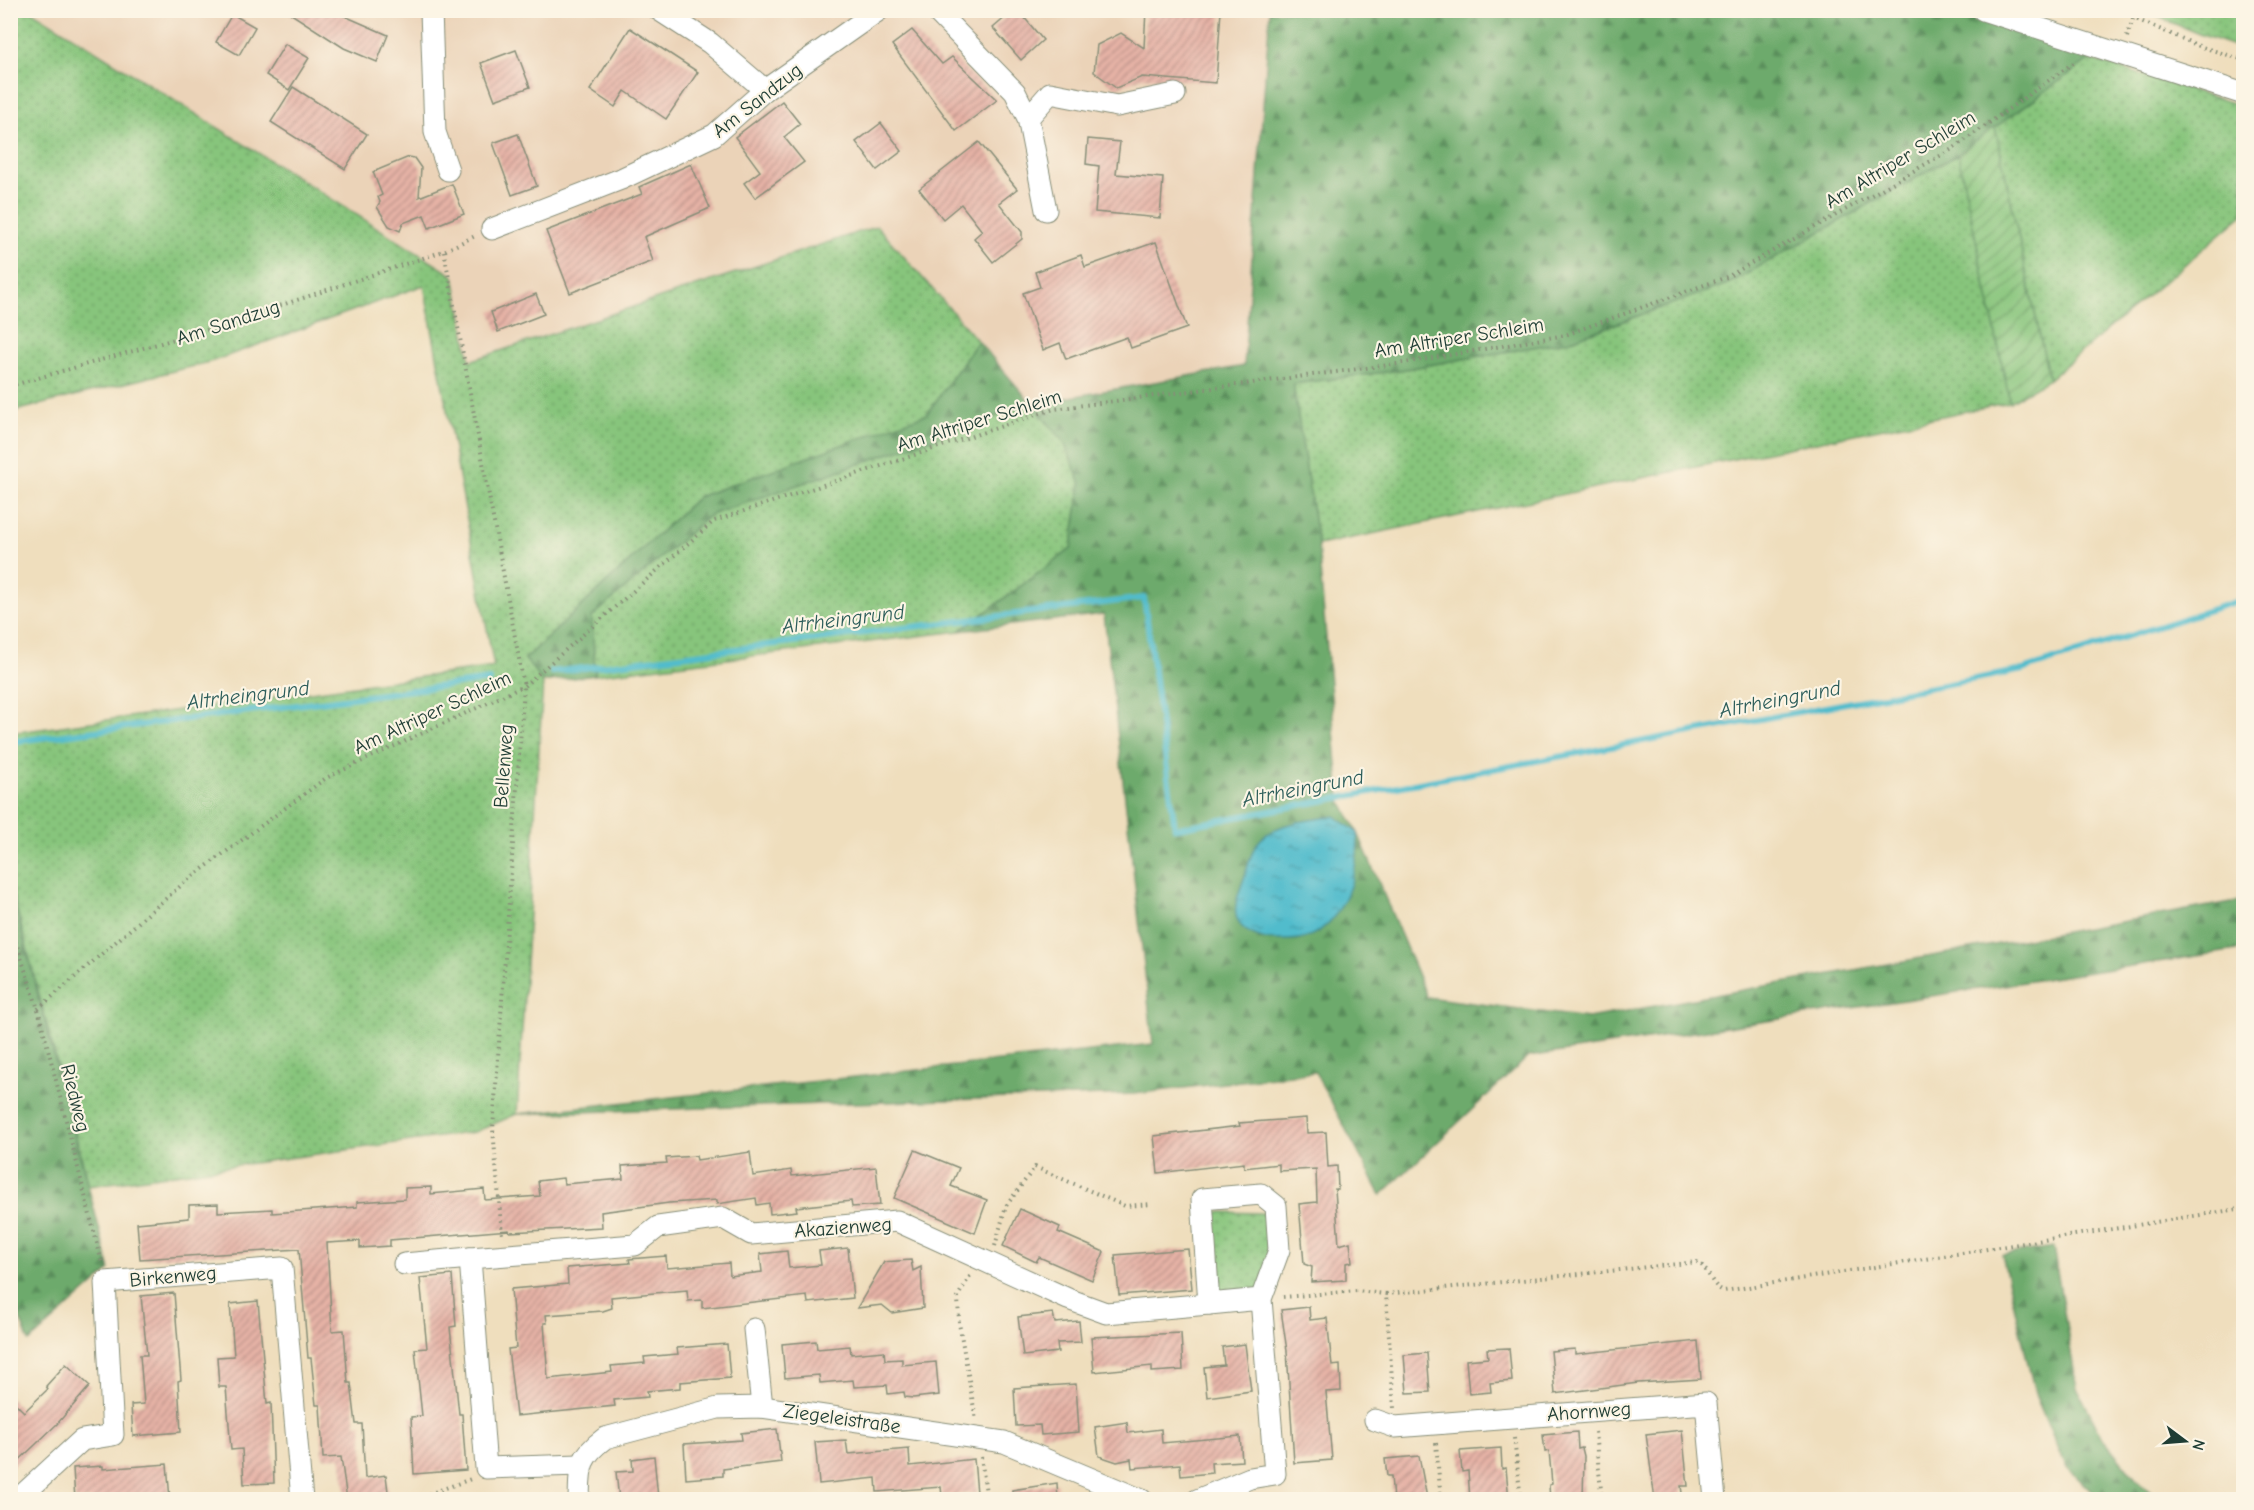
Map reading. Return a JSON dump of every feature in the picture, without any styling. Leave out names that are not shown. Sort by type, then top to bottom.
[{"type":"street","points":[[431,10],[435,132],[448,170]]},
{"type":"street","points":[[659,10],[710,43],[765,90]]},
{"type":"street","name":"Am Sandzug","points":[[492,229],[621,179],[714,135],[765,90],[879,10]]},
{"type":"street","points":[[935,10],[1016,92],[1028,118],[1046,210]]},
{"type":"street","points":[[1983,10],[2094,48],[2244,94]]},
{"type":"street","points":[[1028,118],[1050,93],[1117,106],[1175,94]]},
{"type":"street","points":[[1197,1500],[1250,1478],[1275,1474],[1261,1299],[1279,1250],[1276,1206],[1261,1194],[1202,1199],[1209,1304]]},
{"type":"street","name":"Akazienweg","points":[[404,1264],[503,1254],[635,1245],[658,1227],[723,1218],[751,1234],[897,1221],[1058,1295],[1106,1313],[1261,1299]]},
{"type":"street","points":[[470,1258],[486,1468],[580,1464],[579,1500]]},
{"type":"street","name":"Birkenweg","points":[[17,1500],[82,1440],[113,1435],[105,1282],[282,1268],[302,1500]]},
{"type":"street","points":[[754,1329],[762,1407]]},
{"type":"street","name":"Ahornweg","points":[[1385,1424],[1434,1423],[1706,1403],[1715,1500]]},
{"type":"street","name":"Ziegeleistraße","points":[[580,1464],[590,1449],[605,1438],[718,1408],[762,1407],[1004,1442],[1142,1500]]},
{"type":"path","points":[[2115,10],[2133,20],[2199,46],[2244,60]]},
{"type":"path","points":[[2133,20],[2147,10]]},
{"type":"path","name":"Am Altriper Schleim","points":[[38,1009],[185,882],[326,778],[524,686],[714,521],[1054,409],[1404,363],[1565,335],[1727,277],[1954,148],[2094,48]]},
{"type":"path","name":"Am Sandzug","points":[[10,386],[210,329],[444,251],[492,229]]},
{"type":"path","name":"Bellenweg","points":[[444,251],[524,686],[493,1129],[503,1254]]},
{"type":"path","name":"Riedweg","points":[[10,924],[38,1009],[102,1262],[105,1282]]},
{"type":"path","points":[[1261,1299],[1357,1291],[1386,1294],[1698,1262],[1717,1288],[1724,1291],[2244,1208]]},
{"type":"path","points":[[1385,1424],[1386,1294]]},
{"type":"path","points":[[1593,1410],[1602,1500]]},
{"type":"path","points":[[1512,1417],[1521,1500]]},
{"type":"path","points":[[1434,1423],[1441,1500]]},
{"type":"path","points":[[412,1500],[481,1476],[486,1468]]},
{"type":"shaded area","points":[[32,11],[1270,11],[1245,367],[1032,404],[877,226],[470,361],[454,275]]},
{"type":"green space","points":[[11,11],[32,11],[454,276],[470,361],[877,226],[978,341],[927,414],[698,497],[525,659],[543,682],[517,1114],[475,1132],[89,1186],[11,887],[11,733],[494,667],[424,285],[213,361],[11,412]]},
{"type":"green space","points":[[1270,11],[1959,11],[2090,59],[1958,154],[1730,283],[1568,341],[1400,370],[1293,384],[1318,545],[1340,799],[1358,833],[1427,997],[1588,1018],[2243,900],[2243,949],[1528,1057],[1381,1195],[1315,1072],[1134,1094],[517,1114],[1153,1044],[1104,614],[960,631],[1071,549],[1081,484],[1064,442],[1032,404],[1244,366]]},
{"type":"green space","points":[[2144,11],[2243,11],[2243,49],[2199,34]]},
{"type":"green space","points":[[2090,59],[2243,106],[2243,215],[2049,379],[1995,127]]},
{"type":"green space","points":[[1995,127],[2049,379],[2010,402],[1958,154]]},
{"type":"green space","points":[[1958,154],[2010,402],[1318,545],[1293,384],[1400,370],[1568,341],[1730,283]]},
{"type":"green space","points":[[978,341],[1032,404],[710,515],[592,617],[595,675],[543,682],[525,659],[698,497],[927,414]]},
{"type":"green space","points":[[1032,404],[1064,442],[1081,484],[1071,549],[960,631],[595,675],[592,617],[710,515]]},
{"type":"green space","points":[[10,887],[110,1270],[29,1342],[10,1293]]},
{"type":"green space","points":[[1213,1212],[1266,1213],[1270,1263],[1258,1298],[1214,1299]]},
{"type":"green space","points":[[2053,1247],[2077,1388],[2104,1440],[2136,1479],[2158,1499],[2099,1499],[2066,1466],[2036,1397],[2002,1255]]},
{"type":"water","points":[[1335,816],[1358,833],[1355,867],[1350,885],[1334,917],[1322,929],[1307,937],[1289,940],[1265,939],[1244,929],[1237,919],[1236,903],[1256,845],[1272,831],[1292,823]]},
{"type":"building","points":[[285,10],[331,10],[388,35],[377,62],[344,48]]},
{"type":"building","points":[[1014,10],[1018,10],[1043,40],[1021,60],[993,28]]},
{"type":"building","points":[[1146,10],[1221,10],[1216,83],[1142,77],[1116,88],[1094,72],[1097,45],[1121,33],[1144,48]]},
{"type":"building","points":[[232,14],[255,27],[239,55],[216,42]]},
{"type":"building","points":[[630,28],[698,72],[666,119],[625,91],[615,107],[590,90]]},
{"type":"building","points":[[912,30],[942,64],[952,57],[997,100],[956,131],[892,45]]},
{"type":"building","points":[[285,44],[309,58],[289,90],[266,75]]},
{"type":"building","points":[[516,50],[530,87],[495,100],[481,63]]},
{"type":"building","points":[[293,87],[367,134],[345,169],[271,122]]},
{"type":"building","points":[[782,101],[800,124],[784,137],[804,162],[755,198],[744,183],[760,171],[735,137]]},
{"type":"building","points":[[881,123],[902,151],[877,170],[856,142]]},
{"type":"building","points":[[518,134],[537,186],[512,195],[493,143]]},
{"type":"building","points":[[1088,139],[1120,142],[1116,174],[1163,178],[1160,218],[1095,212],[1099,166],[1086,164]]},
{"type":"building","points":[[979,142],[1017,189],[999,203],[1022,232],[1022,239],[993,262],[974,238],[982,231],[961,204],[943,219],[919,189]]},
{"type":"building","points":[[409,157],[414,158],[421,168],[419,197],[452,184],[464,214],[429,228],[424,215],[403,223],[400,231],[389,226],[377,207],[380,202],[378,197],[382,195],[373,172]]},
{"type":"building","points":[[691,164],[710,208],[644,237],[653,261],[570,293],[546,231],[642,194],[639,187]]},
{"type":"building","points":[[1156,242],[1187,328],[1131,348],[1127,337],[1066,359],[1060,343],[1043,350],[1023,293],[1040,287],[1035,272],[1081,255],[1085,267]]},
{"type":"building","points":[[536,294],[544,314],[498,332],[491,312]]},
{"type":"building","points":[[1306,1118],[1307,1133],[1326,1132],[1328,1167],[1337,1166],[1338,1189],[1335,1189],[1339,1245],[1350,1242],[1352,1262],[1346,1263],[1346,1280],[1311,1282],[1312,1267],[1304,1264],[1299,1204],[1317,1202],[1316,1169],[1279,1171],[1279,1164],[1244,1168],[1244,1163],[1158,1173],[1154,1136],[1240,1126],[1239,1123]]},
{"type":"building","points":[[915,1150],[959,1168],[951,1186],[987,1200],[975,1233],[894,1198]]},
{"type":"building","points":[[750,1152],[753,1176],[791,1170],[792,1176],[876,1167],[880,1205],[852,1207],[851,1201],[796,1207],[797,1211],[770,1214],[769,1203],[757,1205],[756,1198],[717,1204],[717,1200],[669,1203],[601,1212],[602,1227],[510,1232],[509,1230],[390,1240],[390,1246],[360,1248],[360,1241],[327,1243],[332,1331],[344,1330],[348,1383],[351,1383],[356,1424],[362,1424],[365,1478],[386,1475],[389,1500],[347,1500],[341,1457],[323,1458],[320,1405],[316,1405],[311,1358],[308,1358],[299,1249],[140,1259],[137,1223],[189,1218],[189,1205],[218,1204],[218,1212],[272,1209],[272,1213],[357,1207],[357,1202],[405,1199],[405,1188],[431,1187],[431,1194],[484,1189],[485,1200],[540,1196],[538,1181],[563,1178],[564,1184],[623,1179],[622,1166],[667,1163],[666,1158],[696,1156],[697,1160]]},
{"type":"building","points":[[1020,1209],[1060,1227],[1058,1232],[1104,1252],[1092,1280],[1039,1257],[1036,1262],[1003,1246]]},
{"type":"building","points":[[848,1248],[853,1298],[808,1303],[807,1296],[702,1308],[702,1300],[688,1301],[687,1290],[611,1297],[612,1308],[603,1311],[546,1315],[547,1323],[544,1323],[548,1379],[612,1372],[611,1366],[645,1363],[644,1357],[678,1354],[677,1348],[727,1344],[730,1378],[680,1382],[680,1388],[647,1391],[648,1397],[614,1400],[615,1406],[516,1416],[508,1349],[516,1348],[511,1289],[568,1284],[567,1268],[630,1263],[629,1259],[666,1256],[667,1268],[729,1263],[730,1276],[762,1272],[760,1254],[787,1251],[789,1268],[821,1265],[819,1251]]},
{"type":"building","points":[[1188,1249],[1192,1289],[1119,1295],[1115,1255]]},
{"type":"building","points":[[911,1260],[913,1271],[921,1267],[923,1308],[892,1313],[882,1305],[857,1308],[884,1262]]},
{"type":"building","points":[[452,1275],[456,1326],[450,1327],[459,1414],[462,1414],[466,1470],[414,1474],[411,1417],[422,1416],[415,1349],[427,1348],[420,1278]]},
{"type":"building","points":[[174,1293],[181,1380],[178,1381],[181,1432],[133,1436],[131,1405],[144,1404],[140,1355],[147,1355],[141,1296]]},
{"type":"building","points":[[258,1301],[267,1404],[271,1403],[274,1483],[244,1484],[242,1449],[231,1450],[226,1387],[219,1387],[217,1357],[234,1356],[230,1304]]},
{"type":"building","points":[[1309,1307],[1310,1320],[1327,1318],[1332,1366],[1340,1365],[1341,1391],[1326,1392],[1332,1460],[1294,1463],[1287,1351],[1281,1310]]},
{"type":"building","points":[[1053,1313],[1055,1323],[1079,1321],[1081,1342],[1057,1343],[1058,1352],[1023,1356],[1018,1317]]},
{"type":"building","points":[[1181,1333],[1183,1370],[1152,1372],[1152,1366],[1094,1372],[1091,1337]]},
{"type":"building","points":[[816,1341],[817,1349],[850,1346],[851,1354],[884,1351],[885,1360],[902,1359],[902,1365],[936,1362],[939,1395],[905,1397],[904,1392],[888,1394],[887,1385],[854,1387],[853,1380],[820,1383],[819,1375],[785,1378],[782,1344]]},
{"type":"building","points":[[1698,1341],[1701,1379],[1638,1383],[1555,1394],[1551,1351],[1575,1349],[1575,1354]]},
{"type":"building","points":[[1245,1344],[1251,1391],[1207,1397],[1204,1367],[1224,1365],[1222,1347]]},
{"type":"building","points":[[1509,1348],[1512,1381],[1490,1383],[1491,1392],[1469,1394],[1466,1360],[1488,1358],[1487,1349]]},
{"type":"building","points":[[1427,1353],[1430,1392],[1407,1393],[1404,1355]]},
{"type":"building","points":[[66,1364],[90,1386],[57,1424],[10,1469],[10,1398],[24,1412],[48,1389],[46,1386]]},
{"type":"building","points":[[1076,1384],[1079,1432],[1041,1435],[1040,1425],[1016,1426],[1014,1388]]},
{"type":"building","points":[[1127,1422],[1128,1433],[1161,1429],[1162,1443],[1240,1436],[1242,1461],[1211,1463],[1212,1473],[1181,1476],[1180,1464],[1132,1468],[1131,1459],[1117,1462],[1099,1456],[1095,1427]]},
{"type":"building","points":[[777,1429],[781,1462],[723,1469],[723,1476],[686,1479],[684,1444],[742,1440],[741,1433]]},
{"type":"building","points":[[1682,1430],[1688,1486],[1681,1486],[1683,1500],[1655,1500],[1646,1434]]},
{"type":"building","points":[[1577,1432],[1578,1449],[1582,1448],[1584,1456],[1583,1500],[1550,1500],[1549,1485],[1552,1484],[1549,1451],[1545,1452],[1543,1435]]},
{"type":"building","points":[[846,1440],[848,1454],[909,1449],[910,1466],[974,1459],[977,1493],[942,1496],[941,1487],[877,1492],[876,1478],[819,1484],[815,1442]]},
{"type":"building","points":[[1501,1448],[1502,1469],[1506,1468],[1509,1500],[1470,1500],[1468,1471],[1462,1472],[1460,1451]]},
{"type":"building","points":[[654,1456],[658,1498],[619,1500],[616,1472],[633,1471],[632,1459]]},
{"type":"building","points":[[1419,1456],[1427,1498],[1393,1500],[1391,1476],[1387,1476],[1385,1459]]},
{"type":"building","points":[[167,1464],[170,1499],[75,1500],[73,1468],[103,1466],[103,1469]]},
{"type":"building","points":[[1057,1483],[1058,1500],[1012,1500],[1012,1490]]},
{"type":"waterway","name":"Altrheingrund","points":[[552,672],[1144,598],[1175,828],[1178,828],[2023,670],[2244,599]]},
{"type":"waterway","name":"Altrheingrund","points":[[10,742],[490,680]]}]
